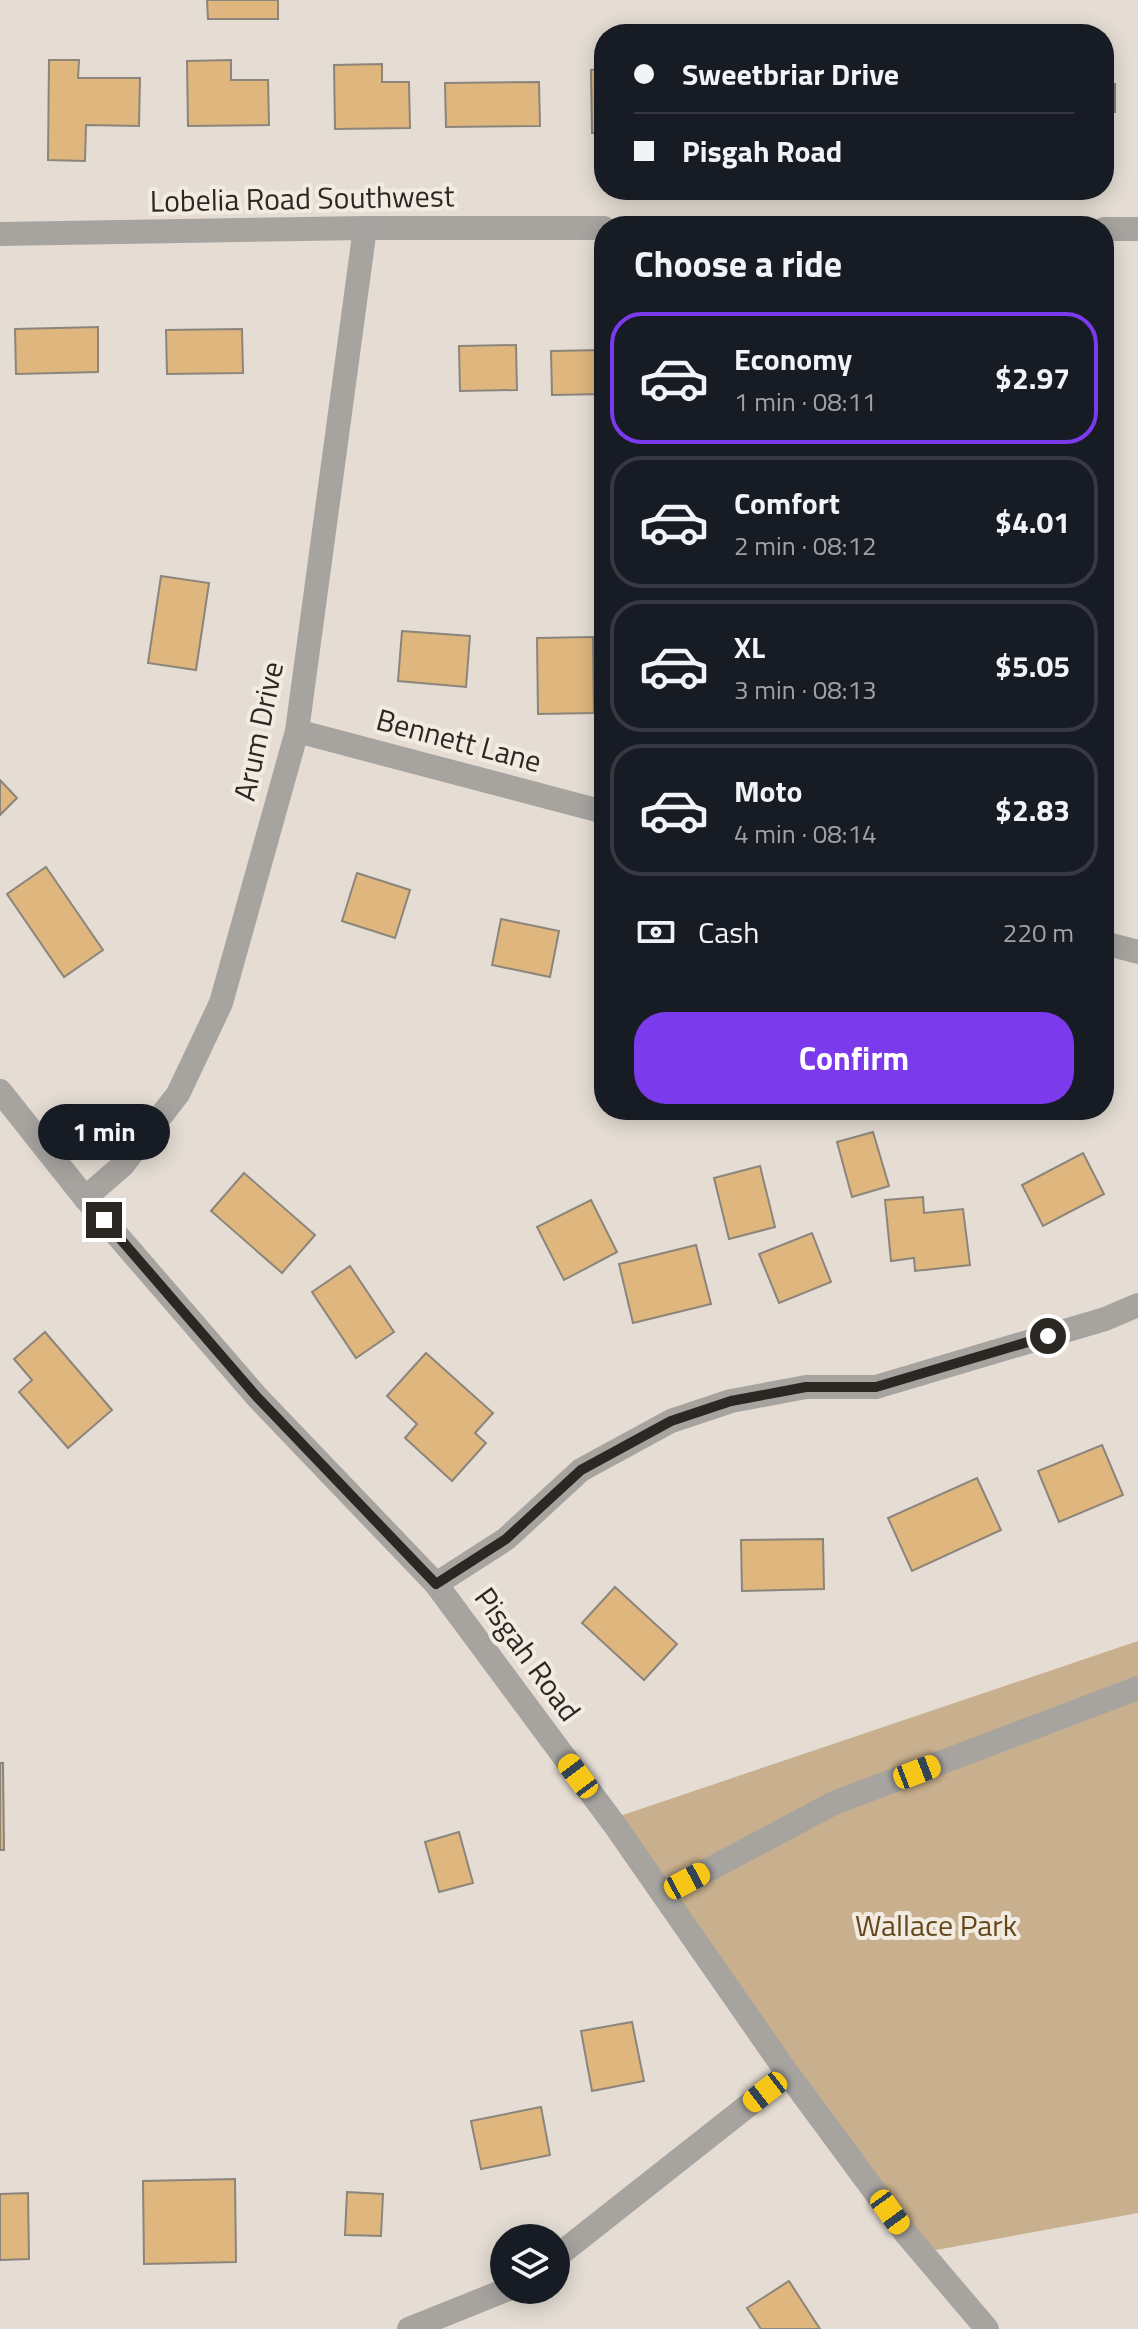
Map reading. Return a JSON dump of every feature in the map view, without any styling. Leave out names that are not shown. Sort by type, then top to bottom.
[{"type":"street","name":"Arum Drive","points":[[85,1198],[123,1165],[178,1094],[221,1003],[297,731],[365,228]]},
{"type":"street","name":"Lobelia Road Southwest","points":[[0,234],[594,228]]},
{"type":"street","points":[[1114,229],[1138,229]]},
{"type":"street","name":"Bennett Lane","points":[[297,731],[594,809]]},
{"type":"street","points":[[1114,946],[1138,952]]},
{"type":"street","name":"Pisgah Road","points":[[0,1091],[85,1198],[257,1397],[436,1584],[614,1824],[788,2074],[907,2235],[987,2329]]},
{"type":"street","points":[[436,1584],[506,1539],[581,1470],[671,1421],[731,1401],[806,1387],[876,1387],[1105,1319],[1138,1305]]},
{"type":"street","points":[[663,1894],[834,1803],[1138,1688]]},
{"type":"street","points":[[570,2246],[788,2074]]},
{"type":"street","points":[[409,2329],[490,2296]]},
{"type":"green space","name":"Wallace Park","points":[[1138,1641],[1138,2213],[925,2252],[614,1818]]},
{"type":"building","points":[[207,0],[278,0],[278,19],[208,19]]},
{"type":"building","points":[[49,60],[79,60],[78,78],[140,78],[139,126],[86,125],[85,161],[48,160]]},
{"type":"building","points":[[231,60],[231,80],[268,80],[269,125],[188,126],[187,61]]},
{"type":"building","points":[[382,64],[382,82],[409,82],[410,128],[335,129],[334,65]]},
{"type":"building","points":[[591,70],[594,70],[594,133],[592,133]]},
{"type":"building","points":[[539,82],[540,126],[446,127],[445,83]]},
{"type":"building","points":[[98,327],[98,372],[16,374],[15,329]]},
{"type":"building","points":[[242,329],[243,373],[167,374],[166,330]]},
{"type":"building","points":[[516,345],[517,390],[460,391],[459,346]]},
{"type":"building","points":[[594,350],[594,394],[552,395],[551,351]]},
{"type":"building","points":[[161,576],[209,583],[196,670],[148,663]]},
{"type":"building","points":[[402,631],[470,636],[466,687],[398,681]]},
{"type":"building","points":[[593,637],[594,713],[538,714],[537,638]]},
{"type":"building","points":[[0,780],[17,798],[0,815]]},
{"type":"building","points":[[46,867],[103,950],[64,977],[7,894]]},
{"type":"building","points":[[357,873],[410,890],[395,938],[342,921]]},
{"type":"building","points":[[501,919],[559,931],[550,977],[492,965]]},
{"type":"building","points":[[873,1132],[889,1186],[852,1197],[837,1142]]},
{"type":"building","points":[[1083,1153],[1104,1194],[1043,1226],[1022,1185]]},
{"type":"building","points":[[760,1166],[775,1227],[729,1239],[714,1178]]},
{"type":"building","points":[[244,1173],[315,1235],[282,1273],[211,1211]]},
{"type":"building","points":[[923,1197],[924,1213],[963,1209],[970,1265],[915,1271],[914,1258],[891,1261],[885,1200]]},
{"type":"building","points":[[591,1200],[617,1252],[564,1280],[537,1227]]},
{"type":"building","points":[[812,1233],[831,1282],[779,1303],[759,1254]]},
{"type":"building","points":[[696,1245],[711,1304],[633,1323],[619,1264]]},
{"type":"building","points":[[350,1266],[394,1332],[356,1358],[312,1292]]},
{"type":"building","points":[[45,1332],[112,1410],[68,1448],[19,1392],[32,1380],[14,1359]]},
{"type":"building","points":[[426,1353],[493,1413],[475,1433],[486,1443],[452,1481],[405,1438],[417,1424],[387,1396]]},
{"type":"building","points":[[1102,1445],[1123,1495],[1059,1522],[1038,1471]]},
{"type":"building","points":[[977,1478],[1001,1530],[912,1571],[888,1518]]},
{"type":"building","points":[[823,1539],[824,1589],[742,1591],[741,1540]]},
{"type":"building","points":[[615,1587],[677,1644],[644,1680],[582,1623]]},
{"type":"building","points":[[0,1763],[3,1763],[4,1850],[0,1850]]},
{"type":"building","points":[[459,1832],[473,1883],[439,1892],[425,1842]]},
{"type":"building","points":[[632,2022],[644,2081],[592,2091],[581,2031]]},
{"type":"building","points":[[541,2107],[550,2155],[481,2169],[471,2121]]},
{"type":"building","points":[[235,2179],[236,2262],[144,2264],[143,2181]]},
{"type":"building","points":[[347,2192],[383,2194],[381,2236],[345,2235]]},
{"type":"building","points":[[28,2193],[29,2259],[0,2260],[0,2194]]},
{"type":"building","points":[[789,2281],[820,2329],[761,2329],[747,2308]]},
{"type":"route","points":[[104,1220],[257,1397],[436,1584],[506,1539],[581,1470],[671,1421],[731,1401],[806,1387],[876,1387],[1048,1336]]}]
